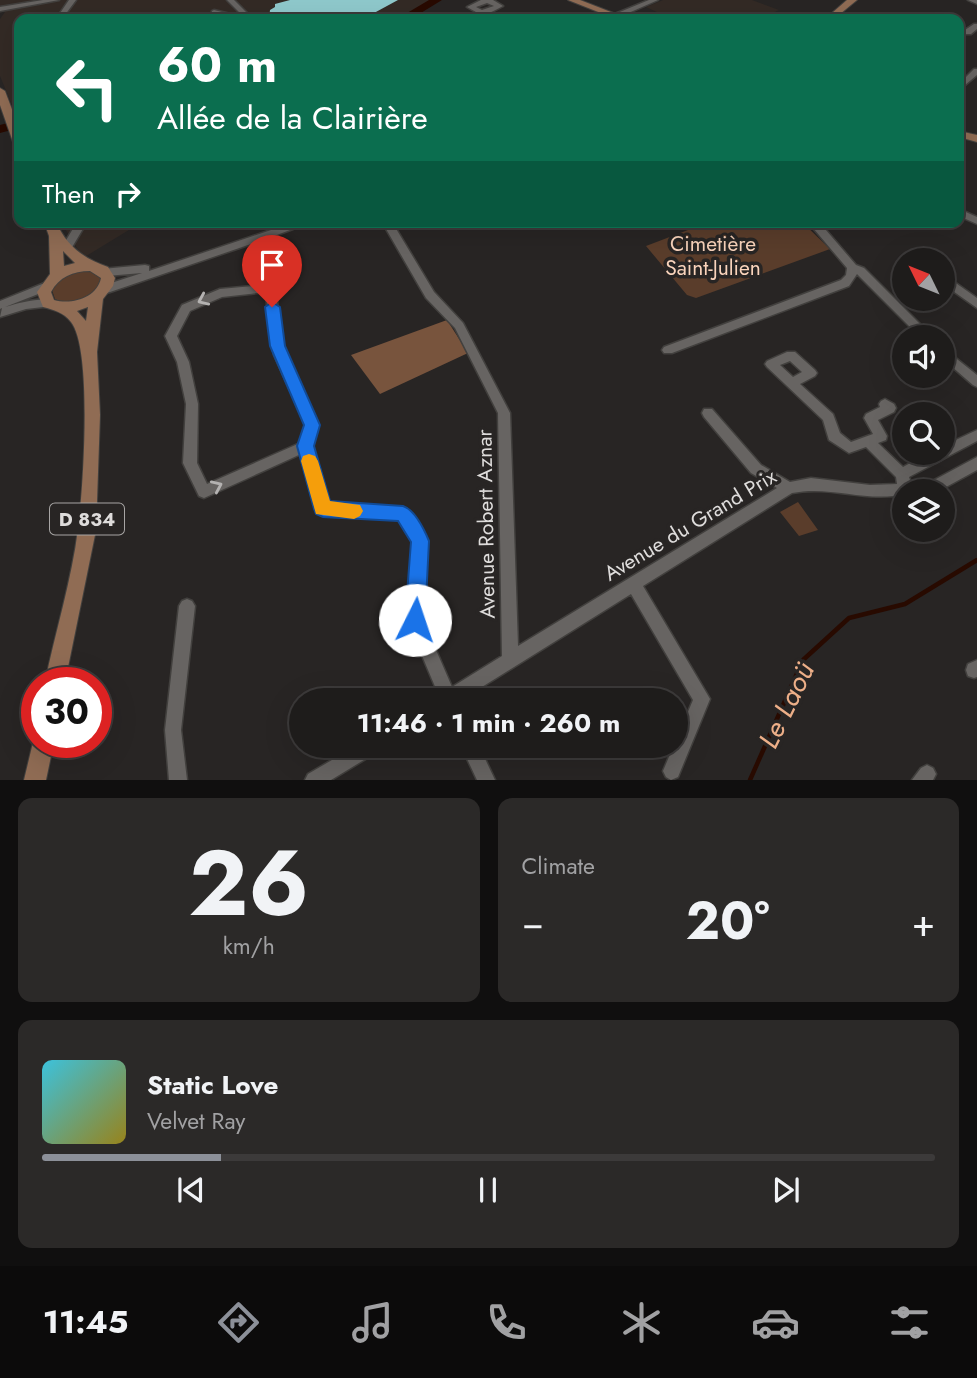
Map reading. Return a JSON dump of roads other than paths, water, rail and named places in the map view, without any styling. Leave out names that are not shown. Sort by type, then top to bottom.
[{"type":"main road","points":[[572,0],[609,14]]},
{"type":"main road","points":[[835,14],[852,0]]},
{"type":"main road","points":[[0,91],[14,129]]},
{"type":"main road","points":[[53,229],[85,266]]},
{"type":"main road","points":[[52,281],[85,266],[97,267],[106,272],[109,283],[101,294],[64,308],[48,303],[45,298],[52,281],[53,229]]},
{"type":"main road","name":"D 834","points":[[58,667],[87,530],[92,415],[89,352],[101,294]]},
{"type":"main road","name":"D 834","points":[[64,308],[78,320],[89,352]]},
{"type":"main road","points":[[35,779],[40,758]]},
{"type":"street","points":[[0,17],[57,0],[71,3]]},
{"type":"street","points":[[230,0],[245,14]]},
{"type":"street","points":[[480,14],[483,13],[500,6],[487,0],[470,7],[483,13]]},
{"type":"street","points":[[619,14],[655,0]]},
{"type":"street","points":[[971,0],[977,2]]},
{"type":"street","points":[[0,9],[31,6]]},
{"type":"street","points":[[968,32],[977,26]]},
{"type":"street","points":[[964,83],[977,71]]},
{"type":"street","points":[[67,247],[78,228]]},
{"type":"street","points":[[101,294],[194,259],[289,228]]},
{"type":"street","name":"Avenue Robert Aznar","points":[[391,228],[430,295],[460,326],[505,413],[510,660]]},
{"type":"street","points":[[818,228],[852,267],[860,271],[915,325]]},
{"type":"street","points":[[264,237],[271,260],[270,288],[278,346],[312,425],[305,446],[323,509],[403,514],[420,541],[415,620],[443,688]]},
{"type":"street","points":[[106,272],[127,272],[194,259]]},
{"type":"street","points":[[668,350],[845,283],[851,275],[852,267]]},
{"type":"street","points":[[0,304],[52,281]]},
{"type":"street","points":[[270,288],[220,293],[186,308],[172,336],[183,362],[192,404],[190,463],[204,492],[305,446]]},
{"type":"street","points":[[956,288],[977,304]]},
{"type":"street","points":[[0,313],[25,305],[48,303]]},
{"type":"street","points":[[955,363],[977,382]]},
{"type":"street","points":[[791,383],[829,418],[834,436],[849,448],[870,443],[881,436],[870,418],[890,408],[886,404]]},
{"type":"street","points":[[708,412],[755,468],[789,488]]},
{"type":"street","points":[[955,447],[977,435]]},
{"type":"street","points":[[870,443],[902,479]]},
{"type":"street","points":[[948,479],[977,463]]},
{"type":"street","points":[[907,479],[926,465]]},
{"type":"street","name":"Avenue du Grand Prix","points":[[510,660],[789,488],[810,484],[869,493],[892,492]]},
{"type":"street","points":[[634,583],[702,699],[672,771]]},
{"type":"street","points":[[178,779],[173,730],[187,606]]},
{"type":"street","points":[[465,688],[510,660]]},
{"type":"street","points":[[314,779],[350,758]]},
{"type":"street","points":[[476,758],[486,779]]},
{"type":"waterway","points":[[412,14],[437,0]]},
{"type":"waterway","points":[[0,129],[14,125]]},
{"type":"waterway","name":"Le Laoü","points":[[750,780],[803,660],[849,618],[905,604],[977,560]]},
{"type":"park label","name":"Cimetière Saint-Julien","points":[[713,256]]}]
